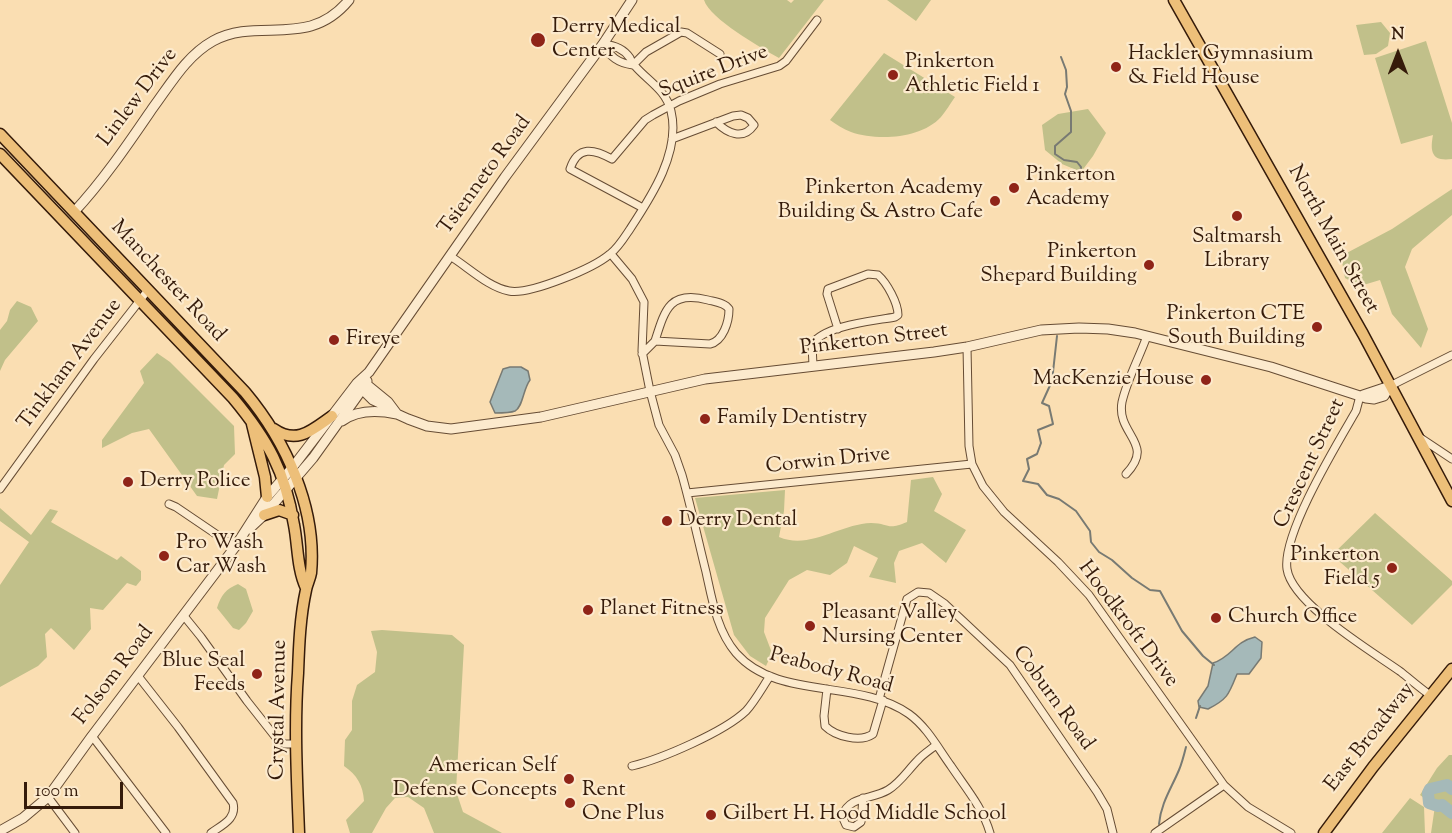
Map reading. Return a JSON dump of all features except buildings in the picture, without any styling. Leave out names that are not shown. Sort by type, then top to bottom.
[{"type":"main road","name":"North Main Street","points":[[1174,0],[1306,233],[1452,501]]},
{"type":"main road","name":"Manchester Road","points":[[0,134],[245,392],[273,429],[294,473]]},
{"type":"main road","name":"Manchester Road","points":[[0,154],[252,420],[273,454],[284,483]]},
{"type":"main road","points":[[252,420],[266,477],[267,497]]},
{"type":"main road","points":[[273,429],[286,436],[300,435],[335,420]]},
{"type":"main road","name":"Crystal Avenue","points":[[294,473],[306,511],[311,573],[306,588],[298,670],[296,744],[299,833]]},
{"type":"main road","name":"Crystal Avenue","points":[[284,483],[292,515],[301,574],[306,588]]},
{"type":"main road","points":[[264,515],[279,510],[292,515]]},
{"type":"main road","name":"East Broadway","points":[[1324,833],[1352,794],[1452,669]]},
{"type":"street","name":"Linlew Drive","points":[[74,212],[183,67],[200,49],[232,33],[293,30],[313,26],[333,15],[349,0]]},
{"type":"street","name":"Tsienneto Road","points":[[294,473],[362,386],[369,372],[505,177],[603,44],[632,0]]},
{"type":"street","name":"Squire Drive","points":[[643,208],[570,169],[575,158],[586,152],[596,151],[612,159],[645,120],[670,106],[720,84],[779,66],[786,61],[817,20]]},
{"type":"street","points":[[633,65],[645,52],[681,32],[687,33],[720,54]]},
{"type":"street","points":[[450,256],[498,287],[512,291],[567,277],[611,254],[643,208],[659,177],[672,139],[672,118],[670,106],[656,85],[633,65],[609,56],[603,44]]},
{"type":"street","points":[[672,139],[716,123],[741,115],[750,119],[754,125],[752,129],[735,135],[728,133],[716,123]]},
{"type":"street","name":"Peabody Road","points":[[611,254],[632,279],[644,302],[642,354],[650,392],[659,425],[675,455],[687,493],[715,609],[723,631],[739,656],[770,676],[881,700],[903,710],[917,721],[936,745],[975,802],[990,833]]},
{"type":"street","points":[[813,366],[814,341],[838,329],[898,315],[898,308],[883,279],[878,275],[868,274],[828,289],[827,294],[838,329]]},
{"type":"street","name":"Tinkham Avenue","points":[[0,489],[94,359],[148,290]]},
{"type":"street","points":[[642,354],[655,341],[665,316],[680,298],[696,297],[725,305],[729,309],[729,317],[716,342],[710,344],[655,341]]},
{"type":"street","name":"Pinkerton Street","points":[[362,386],[373,400],[427,426],[442,429],[461,428],[527,420],[705,379],[967,347],[1014,334],[1052,329],[1108,329],[1147,336],[1271,367],[1360,396],[1378,398],[1387,393],[1390,386]]},
{"type":"street","points":[[1126,474],[1138,458],[1137,447],[1122,417],[1122,402],[1147,336]]},
{"type":"street","name":"Hoodkroft Drive","points":[[967,347],[969,446],[972,464],[983,486],[995,503],[1058,562],[1089,596],[1224,785],[1248,807],[1291,833]]},
{"type":"street","points":[[1390,386],[1452,355]]},
{"type":"street","name":"Crescent Street","points":[[1360,396],[1356,411],[1303,509],[1287,568],[1296,588],[1319,614],[1430,695]]},
{"type":"street","points":[[335,420],[360,412],[395,411]]},
{"type":"street","points":[[1416,435],[1452,459]]},
{"type":"street","name":"Corwin Drive","points":[[687,493],[972,464]]},
{"type":"street","name":"Folsom Road","points":[[0,831],[23,818],[48,797],[235,547],[267,497],[294,473]]},
{"type":"street","name":"Folsom Road","points":[[248,529],[264,515],[284,483]]},
{"type":"street","points":[[169,504],[235,547]]},
{"type":"street","name":"Coburn Road","points":[[827,688],[824,716],[825,724],[831,732],[864,738],[873,734],[907,599],[918,592],[933,595],[1015,670],[1103,801],[1113,833]]},
{"type":"street","points":[[184,616],[277,739],[285,744],[296,744]]},
{"type":"street","points":[[138,676],[233,803],[234,811],[231,818],[211,833]]},
{"type":"street","points":[[632,766],[673,752],[735,719],[752,704],[770,676]]},
{"type":"street","points":[[92,736],[166,833]]},
{"type":"street","points":[[863,798],[889,790],[919,758],[936,745]]},
{"type":"street","points":[[1155,833],[1224,785]]},
{"type":"street","points":[[48,797],[75,833]]},
{"type":"shaded area","points":[[704,0],[787,0],[791,3],[794,0],[824,0],[779,58],[725,24]]},
{"type":"shaded area","points":[[887,0],[931,0],[916,21]]},
{"type":"shaded area","points":[[1381,22],[1390,33],[1388,46],[1376,54],[1364,55],[1356,25]]},
{"type":"shaded area","points":[[1426,41],[1452,123],[1452,159],[1436,157],[1432,150],[1433,135],[1401,144],[1375,58]]},
{"type":"shaded area","name":"Pinkerton Athletic Field 1","points":[[884,53],[955,97],[941,117],[922,130],[911,134],[886,137],[873,137],[851,132],[830,120]]},
{"type":"shaded area","points":[[1088,109],[1106,133],[1081,172],[1062,164],[1045,150],[1042,125],[1058,114]]},
{"type":"shaded area","points":[[1452,189],[1452,215],[1412,249],[1405,267],[1428,329],[1421,348],[1392,314],[1380,280],[1360,286],[1345,278],[1341,256],[1392,229]]},
{"type":"shaded area","points":[[17,301],[31,307],[38,321],[5,360],[0,371],[0,330]]},
{"type":"shaded area","points":[[157,353],[170,362],[234,426],[235,454],[224,465],[217,499],[197,496],[149,429],[132,433],[102,448],[102,440],[144,383],[140,371]]},
{"type":"shaded area","points":[[521,367],[528,371],[530,380],[518,409],[495,413],[490,402],[503,369]]},
{"type":"shaded area","points":[[933,477],[942,494],[934,511],[966,530],[946,563],[922,543],[899,551],[894,563],[896,583],[869,577],[878,558],[854,546],[847,563],[830,575],[807,570],[789,580],[765,618],[764,632],[772,653],[766,666],[750,656],[734,635],[695,498],[785,490],[779,537],[791,540],[814,539],[859,524],[877,523],[892,526],[907,522],[911,480]]},
{"type":"shaded area","points":[[0,508],[31,535],[50,509],[58,511],[51,522],[117,560],[121,556],[141,571],[141,580],[136,586],[127,583],[103,610],[90,608],[91,629],[74,650],[51,628],[45,634],[47,657],[38,666],[0,687],[0,585],[29,542],[0,521]]},
{"type":"shaded area","name":"Pinkerton Field 5","points":[[1375,513],[1452,581],[1452,585],[1412,625],[1332,555]]},
{"type":"shaded area","points":[[238,584],[246,589],[253,611],[239,630],[233,628],[217,608],[224,593]]},
{"type":"shaded area","points":[[371,631],[452,635],[464,645],[456,791],[463,812],[502,833],[434,833],[424,808],[408,797],[395,798],[386,808],[372,833],[350,833],[346,820],[364,801],[358,781],[344,766],[345,740],[352,730],[352,701],[357,685],[375,672],[377,652]]},
{"type":"shaded area","points":[[1255,637],[1262,642],[1261,658],[1249,674],[1237,674],[1230,691],[1220,702],[1208,709],[1199,707],[1198,701],[1208,686],[1213,663],[1225,657],[1242,642]]},
{"type":"shaded area","points":[[1449,755],[1452,755],[1452,833],[1431,833],[1435,806],[1420,795],[1437,768]]},
{"type":"shaded area","points":[[1410,798],[1424,807],[1425,833],[1382,833]]},
{"type":"waterway","points":[[1061,57],[1066,70],[1065,94],[1071,111],[1071,132],[1055,146],[1055,154],[1064,160],[1077,162],[1081,167],[1080,173]]},
{"type":"waterway","points":[[1057,336],[1052,381],[1042,403],[1049,406],[1053,424],[1038,430],[1041,443],[1037,454],[1027,459],[1029,469],[1023,481],[1038,484],[1047,495],[1059,499],[1076,511],[1090,531],[1091,542],[1099,552],[1150,590],[1160,591],[1182,631],[1203,656],[1214,665]]},
{"type":"waterway","points":[[1196,718],[1200,706]]},
{"type":"waterway","points":[[1159,824],[1164,803],[1186,747]]},
{"type":"waterway","points":[[1452,789],[1447,785],[1430,789],[1428,793],[1429,803],[1442,805],[1452,813]]},
{"type":"place","name":"Derry Medical Center","points":[[538,40]]},
{"type":"place","name":"Hackler Gymnasium & Field House","points":[[1116,67]]},
{"type":"place","name":"Pinkerton Athletic Field 1","points":[[893,75]]},
{"type":"place","name":"Pinkerton Academy","points":[[1014,188]]},
{"type":"place","name":"Pinkerton Academy Building & Astro Cafe","points":[[995,201]]},
{"type":"place","name":"Saltmarsh Library","points":[[1237,216]]},
{"type":"place","name":"Pinkerton Shepard Building","points":[[1149,265]]},
{"type":"place","name":"Pinkerton CTE South Building","points":[[1317,327]]},
{"type":"place","name":"Fireye","points":[[334,340]]},
{"type":"place","name":"MacKenzie House","points":[[1206,380]]},
{"type":"place","name":"Family Dentistry","points":[[705,419]]},
{"type":"place","name":"Derry Police","points":[[128,482]]},
{"type":"place","name":"Derry Dental","points":[[667,521]]},
{"type":"place","name":"Pro Wash Car Wash","points":[[164,556]]},
{"type":"place","name":"Pinkerton Field 5","points":[[1392,568]]},
{"type":"place","name":"Planet Fitness","points":[[588,610]]},
{"type":"place","name":"Church Office","points":[[1216,618]]},
{"type":"place","name":"Pleasant Valley Nursing Center","points":[[810,626]]},
{"type":"place","name":"Blue Seal Feeds","points":[[257,674]]},
{"type":"place","name":"American Self Defense Concepts","points":[[569,779]]},
{"type":"place","name":"Rent One Plus","points":[[570,803]]},
{"type":"place","name":"Gilbert H. Hood Middle School","points":[[711,815]]}]
